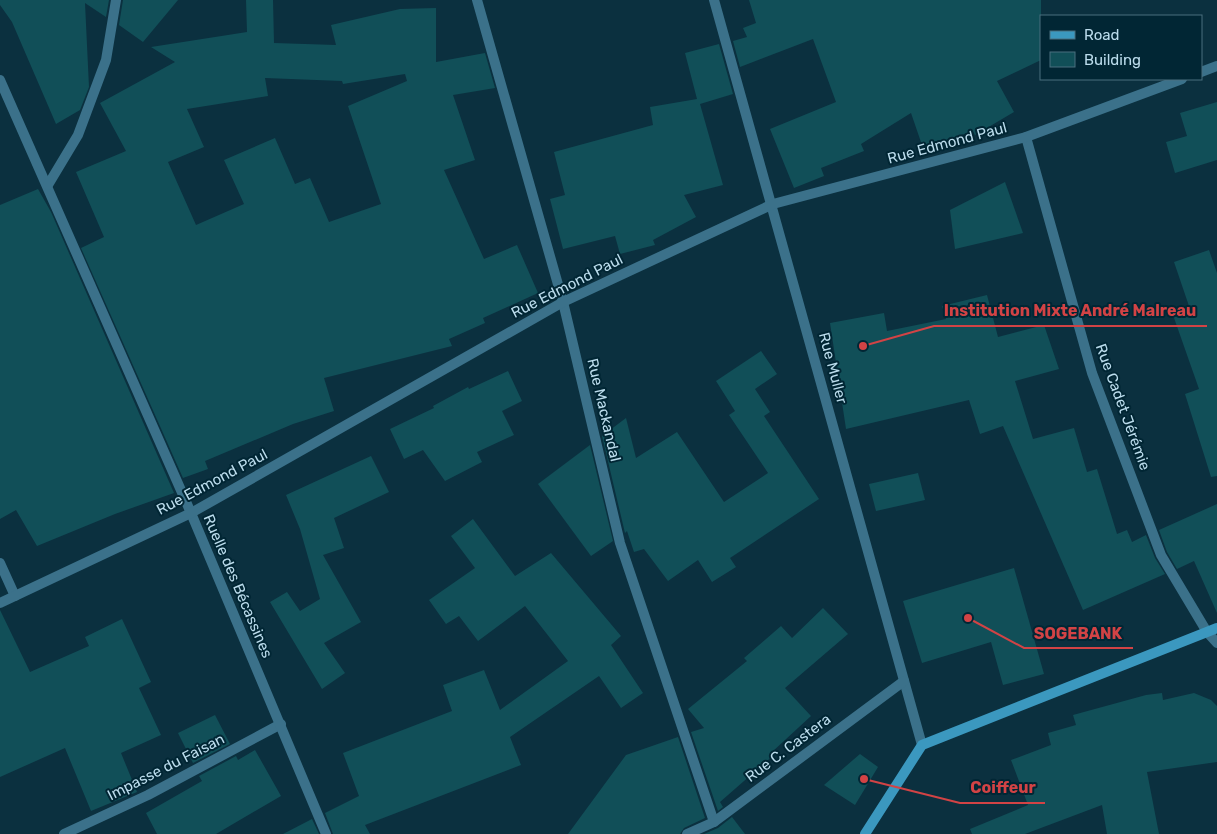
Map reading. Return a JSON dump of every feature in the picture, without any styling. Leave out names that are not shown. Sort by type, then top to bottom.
[{"type":"street","points":[[48,185],[78,135],[106,60],[116,0]]},
{"type":"street","name":"Rue Mackandal","points":[[477,0],[563,302],[620,543],[714,822]]},
{"type":"street","name":"Rue Muller","points":[[714,0],[773,204],[922,745]]},
{"type":"street","points":[[1202,72],[1217,66]]},
{"type":"street","name":"Ruelle des Bécassines","points":[[0,80],[48,185],[190,513],[326,834]]},
{"type":"street","name":"Rue Edmond Paul","points":[[0,603],[190,513],[563,302],[773,204],[1026,137],[1179,80]]},
{"type":"street","name":"Rue Cadet Jérémie","points":[[1026,137],[1092,373],[1161,555],[1207,632],[1217,643]]},
{"type":"street","points":[[0,563],[15,596]]},
{"type":"street","points":[[865,834],[922,745],[1217,628]]},
{"type":"street","name":"Rue C. Castera","points":[[687,834],[714,822],[904,681]]},
{"type":"street","name":"Impasse du Faisan","points":[[64,834],[148,795],[281,724]]},
{"type":"building","points":[[0,0],[109,0],[106,17],[85,3],[89,87],[80,110],[56,124],[12,22],[0,5]]},
{"type":"building","points":[[123,0],[178,0],[143,42],[119,25]]},
{"type":"building","points":[[246,0],[273,0],[274,43],[336,45],[331,25],[400,9],[436,8],[436,62],[485,53],[495,88],[453,95],[475,160],[444,170],[484,259],[517,245],[538,293],[483,318],[485,323],[449,339],[452,346],[324,378],[334,411],[293,424],[205,461],[208,469],[183,478],[81,248],[104,237],[76,172],[126,151],[100,103],[175,62],[151,47],[247,32]],"holes":[[[405,74],[407,81],[348,106],[381,204],[329,222],[310,178],[295,184],[275,138],[224,160],[244,204],[196,225],[168,162],[204,147],[187,109],[268,96],[265,78],[342,81],[343,84]]]},
{"type":"building","points":[[749,0],[1041,0],[1040,60],[997,81],[1014,112],[975,135],[973,131],[923,148],[911,113],[861,144],[864,151],[821,168],[824,176],[794,188],[770,129],[836,102],[813,39],[740,67],[733,41],[747,37],[743,28],[756,23]]},
{"type":"building","points":[[719,44],[733,94],[700,104],[723,185],[684,195],[696,217],[653,240],[655,245],[620,254],[615,236],[563,249],[550,199],[565,195],[554,152],[653,125],[650,107],[697,99],[685,53]]},
{"type":"building","points":[[1217,102],[1217,160],[1175,173],[1166,142],[1187,136],[1180,113]]},
{"type":"building","points":[[1005,182],[1023,233],[955,249],[950,210]]},
{"type":"building","points":[[38,189],[51,212],[174,493],[115,514],[37,546],[16,510],[0,519],[0,205]]},
{"type":"building","points":[[1209,250],[1217,273],[1217,476],[1211,477],[1185,394],[1199,389],[1173,315],[1190,309],[1174,262]]},
{"type":"building","points":[[987,295],[998,337],[1044,325],[1059,369],[1015,381],[1033,439],[1074,428],[1087,472],[1097,469],[1117,534],[1127,530],[1132,542],[1146,535],[1155,558],[1165,574],[1083,610],[1003,426],[980,434],[969,400],[846,429],[830,323],[884,313],[887,331],[946,319],[942,306]]},
{"type":"building","points":[[761,351],[777,374],[755,389],[770,412],[764,416],[819,499],[730,558],[736,567],[712,582],[698,560],[668,581],[644,549],[634,552],[627,531],[625,533],[602,436],[626,418],[636,458],[677,432],[724,502],[768,473],[729,415],[735,411],[716,381]]},
{"type":"building","points":[[508,371],[522,401],[502,411],[514,435],[477,452],[482,462],[445,481],[423,450],[404,459],[390,429],[434,408],[433,406],[468,387],[469,389]]},
{"type":"building","points":[[590,445],[613,541],[591,556],[538,484]]},
{"type":"building","points":[[371,456],[389,492],[334,518],[344,548],[323,555],[361,622],[324,643],[345,673],[322,689],[270,602],[287,592],[300,611],[320,599],[300,529],[286,495]]},
{"type":"building","points":[[918,473],[925,500],[876,511],[869,484]]},
{"type":"building","points":[[1217,504],[1217,613],[1194,561],[1177,569],[1167,552],[1159,530]]},
{"type":"building","points":[[473,519],[515,576],[551,553],[621,636],[611,645],[643,693],[621,708],[599,676],[510,737],[521,765],[365,825],[370,834],[333,834],[325,813],[359,796],[343,753],[452,711],[443,685],[484,670],[500,710],[568,661],[525,606],[478,641],[459,616],[446,624],[429,600],[475,568],[451,536]]},
{"type":"building","points":[[1014,568],[1044,674],[1003,685],[991,642],[922,663],[903,601]]},
{"type":"building","points":[[823,608],[848,634],[785,688],[811,716],[772,752],[775,754],[720,802],[723,807],[718,811],[691,732],[704,728],[688,709],[747,661],[744,658],[781,626],[792,638]]},
{"type":"building","points":[[0,610],[30,672],[89,646],[85,637],[122,619],[151,682],[139,688],[161,735],[121,753],[137,792],[91,811],[65,748],[0,777]]},
{"type":"building","points":[[1162,693],[1163,700],[1194,693],[1211,700],[1217,706],[1217,762],[1147,772],[1159,834],[1107,834],[1102,805],[1025,834],[972,834],[970,829],[1028,805],[1011,760],[1051,745],[1048,733],[1076,725],[1073,715],[1146,695]]},
{"type":"building","points":[[215,715],[230,744],[193,763],[178,733]]},
{"type":"building","points":[[678,737],[705,818],[684,828],[680,834],[568,834],[626,755]]},
{"type":"building","points":[[255,750],[281,796],[216,834],[157,834],[146,813],[202,781],[199,776],[236,756],[238,760]]},
{"type":"building","points":[[860,754],[878,767],[855,805],[824,785]]},
{"type":"building","points":[[732,817],[745,834],[704,834],[718,828]]},
{"type":"building","points":[[312,819],[319,834],[283,834]]},
{"type":"place","name":"Institution Mixte André Malreau","points":[[863,346]]},
{"type":"place","name":"SOGEBANK","points":[[968,618]]},
{"type":"place","name":"Coiffeur","points":[[864,779]]}]
